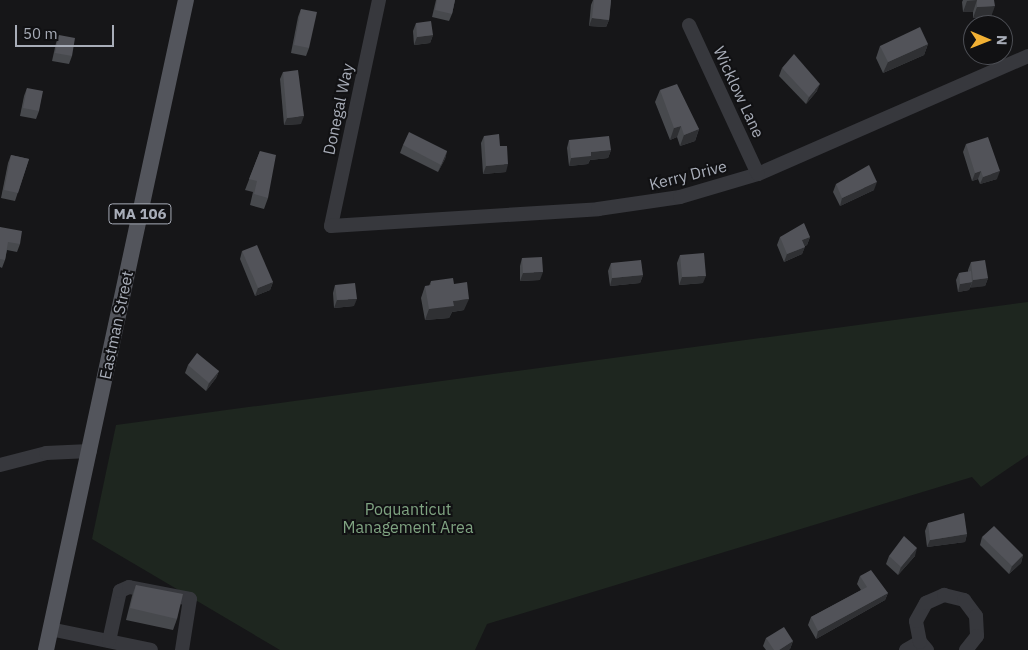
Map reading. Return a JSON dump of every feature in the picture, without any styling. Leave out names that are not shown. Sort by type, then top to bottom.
[{"type":"main road","name":"Eastman Street","points":[[46,650],[186,0]]},
{"type":"street","name":"Donegal Way","points":[[331,226],[378,0]]},
{"type":"street","name":"Wicklow Lane","points":[[689,26],[758,174]]},
{"type":"street","name":"Kerry Drive","points":[[331,226],[637,205],[758,174],[1028,56]]},
{"type":"street","points":[[0,465],[46,453],[90,450]]},
{"type":"street","points":[[109,641],[120,591],[129,587],[190,599],[182,650]]},
{"type":"street","points":[[906,650],[924,646],[916,622],[923,607],[934,598],[955,596],[976,616],[977,636],[966,650]]},
{"type":"street","points":[[50,629],[151,650]]},
{"type":"green space","name":"Poquanticut Management Area","points":[[1028,302],[1028,455],[981,487],[972,477],[487,624],[475,650],[280,650],[92,539],[116,425]]},
{"type":"building","points":[[437,0],[455,0],[452,14],[435,10]]},
{"type":"building","points":[[594,0],[611,0],[609,20],[592,18]]},
{"type":"building","points":[[977,0],[994,0],[995,6],[977,7]]},
{"type":"building","points":[[301,9],[317,12],[309,48],[294,45]]},
{"type":"building","points":[[431,21],[433,35],[417,37],[416,23]]},
{"type":"building","points":[[920,27],[928,44],[888,62],[880,46]]},
{"type":"building","points":[[59,35],[75,38],[72,56],[55,53]]},
{"type":"building","points":[[794,54],[820,84],[809,97],[782,68]]},
{"type":"building","points":[[298,70],[304,116],[287,118],[283,72]]},
{"type":"building","points":[[677,84],[699,129],[684,135],[681,126],[674,128],[660,90]]},
{"type":"building","points":[[27,88],[43,91],[39,111],[23,108]]},
{"type":"building","points":[[409,132],[447,151],[441,165],[403,145]]},
{"type":"building","points":[[499,134],[500,146],[507,146],[508,164],[486,166],[484,136]]},
{"type":"building","points":[[609,136],[611,150],[591,152],[591,156],[571,158],[569,140]]},
{"type":"building","points":[[988,137],[1000,171],[983,177],[981,171],[975,173],[966,144]]},
{"type":"building","points":[[260,151],[276,155],[268,198],[254,194],[257,181],[249,179]]},
{"type":"building","points":[[11,155],[29,159],[18,193],[4,190]]},
{"type":"building","points":[[869,165],[877,182],[842,198],[836,184]]},
{"type":"building","points":[[804,223],[810,237],[802,240],[805,247],[787,254],[780,237]]},
{"type":"building","points":[[0,227],[22,231],[20,244],[8,242],[5,260],[0,259]]},
{"type":"building","points":[[257,245],[273,282],[258,288],[242,251]]},
{"type":"building","points":[[704,253],[706,276],[682,277],[680,255]]},
{"type":"building","points":[[542,257],[543,272],[523,273],[522,258]]},
{"type":"building","points":[[641,260],[643,275],[612,278],[611,263]]},
{"type":"building","points":[[985,260],[988,278],[973,280],[971,262]]},
{"type":"building","points":[[971,271],[972,282],[960,284],[959,273]]},
{"type":"building","points":[[453,278],[454,284],[467,282],[469,299],[453,301],[454,306],[429,309],[425,286],[431,285],[431,281]]},
{"type":"building","points":[[355,283],[357,299],[337,300],[335,285]]},
{"type":"building","points":[[197,353],[219,371],[209,383],[188,365]]},
{"type":"building","points":[[964,513],[967,534],[930,540],[928,523]]},
{"type":"building","points":[[994,526],[1023,555],[1012,566],[982,537]]},
{"type":"building","points":[[904,536],[917,548],[901,567],[889,556]]},
{"type":"building","points":[[871,570],[888,593],[818,631],[811,617],[867,587],[860,576]]},
{"type":"building","points":[[136,585],[183,594],[177,619],[130,608]]},
{"type":"building","points":[[784,627],[793,641],[779,650],[774,650],[766,638]]}]
